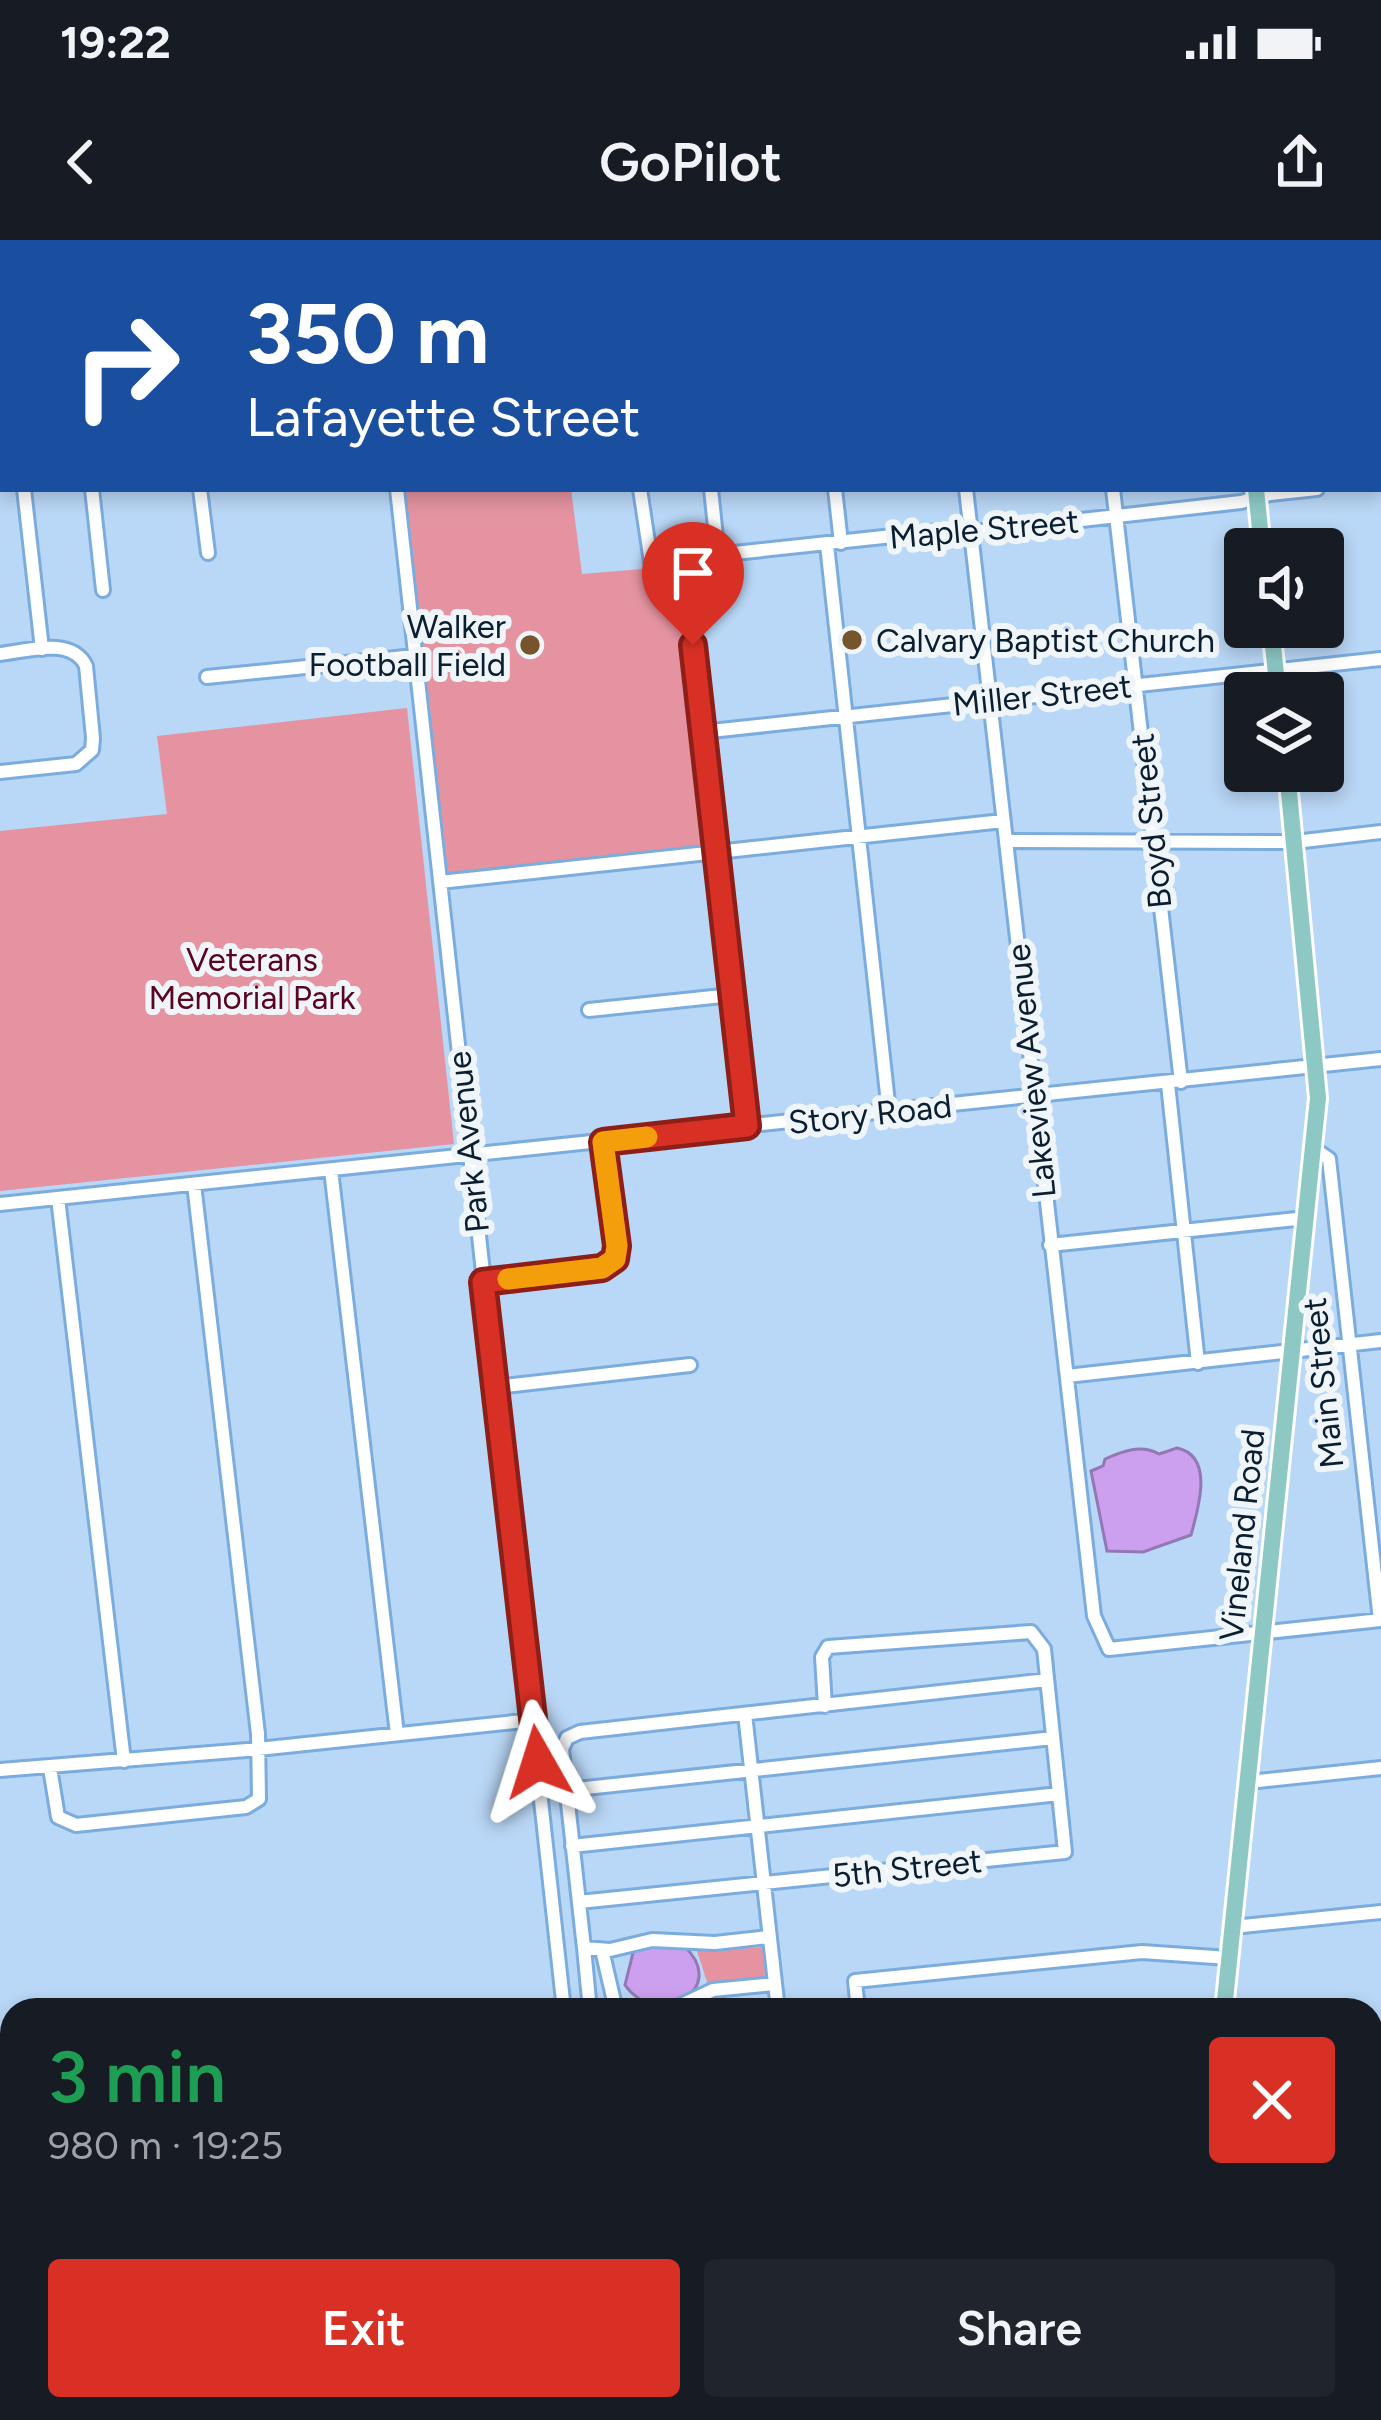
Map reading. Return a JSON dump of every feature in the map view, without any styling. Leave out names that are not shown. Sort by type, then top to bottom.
[{"type":"main road","points":[[1257,493],[1260,528]]},
{"type":"main road","points":[[1273,648],[1275,672]]},
{"type":"main road","points":[[1289,792],[1318,1065]]},
{"type":"main road","name":"Vineland Road","points":[[1225,1998],[1318,1065]]},
{"type":"street","points":[[24,492],[42,649]]},
{"type":"street","points":[[92,492],[103,590]]},
{"type":"street","points":[[200,492],[208,553]]},
{"type":"street","name":"Park Avenue","points":[[397,492],[563,1998]]},
{"type":"street","name":"Maple Street","points":[[640,492],[651,562],[1117,516],[1257,493]]},
{"type":"street","points":[[711,492],[718,556]]},
{"type":"street","points":[[835,492],[846,717],[889,1112]]},
{"type":"street","name":"Lakeview Avenue","points":[[966,492],[1094,1616],[1109,1649],[1263,1633]]},
{"type":"street","name":"Boyd Street","points":[[1113,492],[1153,842],[1198,1363]]},
{"type":"street","points":[[684,559],[747,1126]]},
{"type":"street","points":[[0,654],[68,649],[81,656],[86,666],[92,749],[76,764],[0,772]]},
{"type":"street","points":[[207,676],[416,656]]},
{"type":"street","name":"Miller Street","points":[[702,732],[1381,659]]},
{"type":"street","points":[[440,882],[1003,820]]},
{"type":"street","points":[[1006,841],[1295,842],[1381,832]]},
{"type":"street","points":[[589,1010],[732,995]]},
{"type":"street","name":"Story Road","points":[[0,1204],[1381,1059]]},
{"type":"street","points":[[483,1282],[602,1268],[615,1259],[603,1142]]},
{"type":"street","name":"Main Street","points":[[1313,1148],[1329,1160],[1380,1620]]},
{"type":"street","points":[[331,1170],[397,1734]]},
{"type":"street","points":[[50,1768],[58,1816],[76,1825],[254,1804],[261,1789],[194,1184]]},
{"type":"street","points":[[58,1198],[124,1761]]},
{"type":"street","points":[[1050,1245],[1306,1218]]},
{"type":"street","points":[[1067,1376],[1381,1341]]},
{"type":"street","points":[[496,1387],[690,1365]]},
{"type":"street","points":[[1263,1633],[1380,1620]]},
{"type":"street","points":[[589,1998],[562,1749],[567,1738],[1047,1680],[1044,1649],[1031,1632],[828,1647],[822,1657],[825,1706]]},
{"type":"street","name":"5th Street","points":[[579,1902],[1064,1852],[1047,1680]]},
{"type":"street","points":[[745,1714],[776,1998]]},
{"type":"street","points":[[0,1770],[533,1720]]},
{"type":"street","points":[[567,1790],[1053,1738]]},
{"type":"street","points":[[1249,1783],[1381,1768]]},
{"type":"street","points":[[572,1846],[1059,1794]]},
{"type":"street","points":[[1233,1927],[1381,1912]]},
{"type":"street","points":[[584,1948],[602,1950],[652,1940],[715,1943],[768,1937]]},
{"type":"street","points":[[602,1950],[613,1998]]},
{"type":"street","points":[[856,1998],[854,1981],[1142,1952],[1229,1958]]},
{"type":"street","points":[[696,1998],[713,1990],[774,1984]]},
{"type":"green space","points":[[404,492],[571,492],[582,574],[679,566],[709,847],[446,875]]},
{"type":"green space","name":"Veterans Memorial Park","points":[[407,708],[454,1144],[0,1191],[0,831],[167,814],[157,736]]},
{"type":"green space","points":[[749,1943],[753,1948],[763,1947],[768,1982],[709,1988],[696,1948]]},
{"type":"shaded area","points":[[1177,1448],[1189,1453],[1200,1472],[1200,1498],[1191,1535],[1143,1552],[1107,1551],[1091,1471],[1125,1451],[1146,1449],[1159,1454]]},
{"type":"shaded area","points":[[659,1943],[684,1946],[696,1962],[699,1977],[694,1990],[685,1998],[638,1998],[625,1985],[634,1949]]},
{"type":"slow traffic","points":[[508,1279],[602,1268],[615,1259],[603,1142],[647,1137]]},
{"type":"place","name":"Calvary Baptist Church","points":[[852,640]]},
{"type":"place","name":"Walker Football Field","points":[[530,645]]},
{"type":"route","points":[[538,1762],[483,1282],[602,1268],[615,1259],[603,1142],[747,1126],[693,645]]}]
